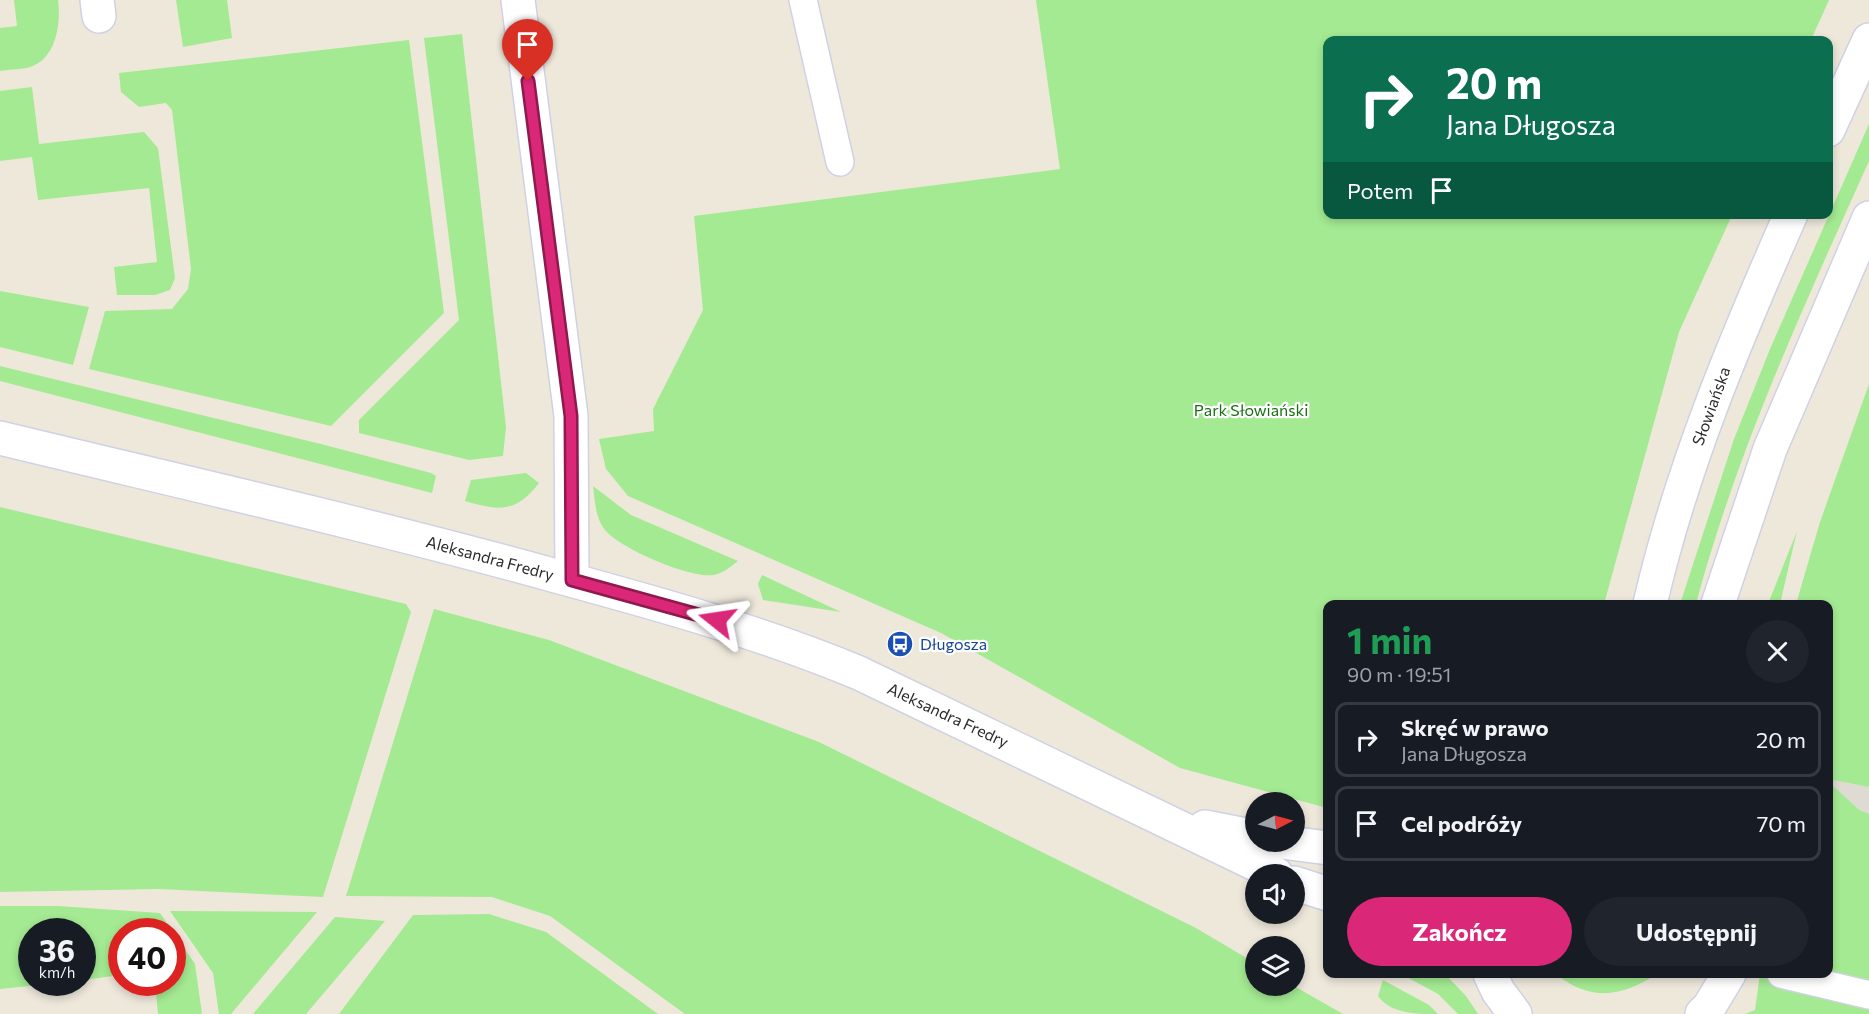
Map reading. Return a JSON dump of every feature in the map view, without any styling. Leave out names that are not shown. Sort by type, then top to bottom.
[{"type":"street","points":[[518,0],[571,416],[572,580]]},
{"type":"street","points":[[1833,119],[1869,39]]},
{"type":"street","points":[[1719,600],[1770,449],[1869,218]]},
{"type":"street","name":"Słowiańska","points":[[1651,600],[1680,493],[1721,376],[1789,219]]},
{"type":"street","name":"Aleksandra Fredry","points":[[0,438],[441,544],[717,620],[790,645],[859,673],[1255,864]]},
{"type":"street","name":"Aleksandra Fredry","points":[[1159,817],[1245,835]]},
{"type":"street","points":[[1305,845],[1323,847]]},
{"type":"street","points":[[1305,887],[1323,892]]},
{"type":"street","points":[[1492,978],[1498,991],[1515,1014]]},
{"type":"street","points":[[1702,1014],[1709,1007],[1727,978]]},
{"type":"lane","points":[[803,0],[840,162]]},
{"type":"lane","points":[[1797,978],[1869,995]]},
{"type":"green space","points":[[14,0],[58,0],[58,28],[52,47],[41,61],[21,69],[0,71],[0,28],[17,26]]},
{"type":"green space","points":[[176,0],[227,0],[232,38],[183,47]]},
{"type":"green space","name":"Park Słowiański","points":[[1036,0],[1829,0],[1813,36],[1323,36],[1323,219],[1730,219],[1679,332],[1605,600],[1323,600],[1323,807],[1305,802],[1305,792],[1268,792],[1180,768],[941,633],[628,496],[606,469],[599,439],[654,431],[653,409],[703,310],[694,216],[1060,169]]},
{"type":"green space","points":[[462,34],[506,427],[503,456],[469,460],[359,433],[359,420],[459,320],[424,38]]},
{"type":"green space","points":[[409,40],[444,313],[331,426],[89,369],[105,311],[172,309],[188,289],[191,269],[172,110],[166,103],[139,107],[121,92],[119,73]]},
{"type":"green space","points":[[32,87],[39,144],[144,132],[158,148],[175,278],[170,290],[155,295],[117,295],[114,267],[157,262],[149,188],[38,200],[32,157],[0,161],[0,91]]},
{"type":"green space","points":[[1869,124],[1869,161],[1797,324],[1752,434],[1731,490],[1697,600],[1681,600],[1734,439],[1770,349],[1827,219],[1833,219],[1833,206]]},
{"type":"green space","points":[[0,291],[89,307],[73,365],[0,347]]},
{"type":"green space","points":[[0,366],[431,473],[436,476],[432,493],[0,381]]},
{"type":"green space","points":[[1869,384],[1869,1014],[1745,1014],[1755,1010],[1759,978],[1833,978],[1833,600],[1797,600],[1820,522]]},
{"type":"green space","points":[[526,473],[539,483],[531,493],[514,505],[497,508],[465,501],[471,480]]},
{"type":"green space","points":[[593,486],[631,515],[738,561],[721,573],[703,575],[673,567],[640,553],[605,530],[597,514]]},
{"type":"green space","points":[[0,507],[406,604],[411,612],[323,897],[159,889],[0,892]]},
{"type":"green space","points":[[1797,531],[1781,600],[1770,600]]},
{"type":"green space","points":[[762,575],[841,612],[763,600],[758,584]]},
{"type":"green space","points":[[434,609],[549,640],[819,742],[1196,928],[1245,957],[1245,996],[1305,996],[1305,992],[1343,1014],[685,1014],[550,916],[492,897],[346,896]]},
{"type":"green space","points":[[0,906],[58,906],[160,913],[163,918],[108,918],[108,977],[96,978],[96,918],[18,918],[18,987],[0,989]]},
{"type":"green space","points":[[170,911],[317,912],[231,1014],[219,1014],[213,973],[186,934],[186,918],[175,918]]},
{"type":"green space","points":[[489,914],[546,932],[658,1014],[339,1014],[413,915]]},
{"type":"green space","points":[[335,917],[385,921],[306,1014],[253,1014]]},
{"type":"green space","points":[[186,951],[195,964],[202,1014],[158,1014],[156,996],[186,996]]},
{"type":"green space","points":[[1408,978],[1449,978],[1466,996],[1478,1014],[1458,1014],[1438,994]]},
{"type":"green space","points":[[1562,978],[1650,978],[1631,988],[1606,993],[1581,989]]},
{"type":"green space","points":[[1383,980],[1429,1005],[1438,1014],[1405,1012],[1383,1002],[1378,996]]},
{"type":"shaded area","points":[[1834,780],[1869,787],[1869,814],[1859,810],[1833,786]]},
{"type":"place","name":"Długosza","points":[[900,644]]},
{"type":"route","points":[[528,81],[571,416],[572,580],[717,620]]}]
